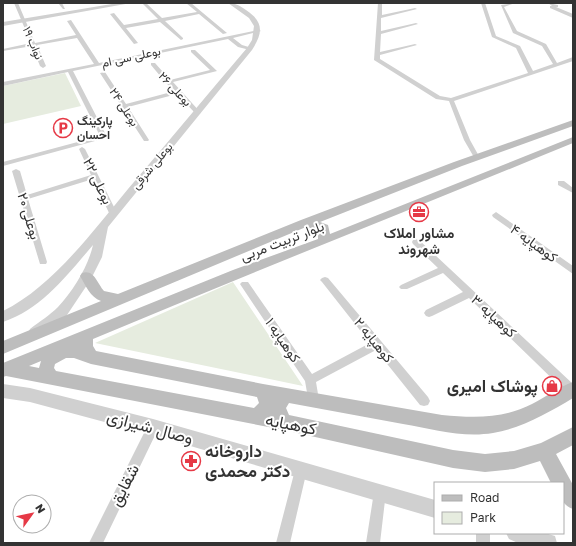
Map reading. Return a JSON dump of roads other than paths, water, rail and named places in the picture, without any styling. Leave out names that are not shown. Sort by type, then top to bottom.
[{"type":"main road","name":"بلوار تربیت مربی","points":[[3,348],[305,223],[573,123]]},
{"type":"main road","name":"بلوار تربیت مربی","points":[[5,370],[238,273],[324,241],[573,140]]},
{"type":"main road","points":[[305,223],[315,224],[324,228],[324,241]]},
{"type":"main road","points":[[87,276],[99,294],[106,299],[120,300]]},
{"type":"main road","points":[[86,336],[85,347],[91,357]]},
{"type":"main road","name":"کوهپایه","points":[[51,377],[46,368],[49,360],[68,350],[79,351],[91,357],[263,391],[442,423],[471,426],[498,424],[526,416],[572,389]]},
{"type":"main road","name":"کوهپایه","points":[[5,370],[51,377],[255,418],[284,422],[453,459],[485,463],[514,460],[544,451],[573,436]]},
{"type":"main road","points":[[255,418],[264,411],[268,404],[263,391]]},
{"type":"main road","points":[[284,422],[279,414],[277,406],[286,395]]},
{"type":"main road","points":[[544,451],[560,482]]},
{"type":"main road","points":[[564,487],[573,500]]},
{"type":"street","name":"نواب ۱۹","points":[[16,3],[44,66]]},
{"type":"street","points":[[60,3],[64,8]]},
{"type":"street","points":[[3,24],[128,3]]},
{"type":"street","points":[[144,3],[181,39]]},
{"type":"street","points":[[188,3],[240,46],[250,49]]},
{"type":"street","points":[[231,3],[256,22],[259,31]]},
{"type":"street","points":[[380,3],[377,60],[438,98],[451,100],[573,59]]},
{"type":"street","points":[[483,3],[494,37],[518,47],[531,73]]},
{"type":"street","points":[[513,3],[502,6],[514,32],[544,45],[556,65]]},
{"type":"street","points":[[550,3],[557,6],[551,8],[573,17]]},
{"type":"street","points":[[379,17],[415,9]]},
{"type":"street","points":[[123,28],[200,13]]},
{"type":"street","points":[[112,14],[136,43]]},
{"type":"street","points":[[69,21],[97,64]]},
{"type":"street","points":[[378,33],[416,24]]},
{"type":"street","name":"بوعلی سی ام","points":[[3,84],[227,35],[259,31]]},
{"type":"street","name":"بوعلی شرقی","points":[[3,318],[25,306],[53,283],[198,113],[250,49],[257,38],[259,31]]},
{"type":"street","points":[[3,50],[79,36]]},
{"type":"street","points":[[377,54],[415,45]]},
{"type":"street","points":[[168,82],[214,71],[192,51]]},
{"type":"street","name":"بوعلی ۲۶","points":[[153,64],[198,113]]},
{"type":"street","points":[[3,164],[104,137],[70,70]]},
{"type":"street","name":"بوعلی ۲۴","points":[[103,73],[146,140]]},
{"type":"street","points":[[124,106],[178,92]]},
{"type":"street","points":[[451,100],[467,140],[477,158]]},
{"type":"street","name":"بوعلی ۲۲","points":[[82,149],[113,213]]},
{"type":"street","name":"بوعلی ۲۰","points":[[16,171],[43,262]]},
{"type":"street","points":[[24,198],[95,176]]},
{"type":"street","points":[[561,184],[573,191]]},
{"type":"street","name":"کوهپایه ۴","points":[[496,215],[573,271]]},
{"type":"street","points":[[31,336],[62,311],[87,276],[96,257],[104,225]]},
{"type":"street","name":"کوهپایه ۳","points":[[416,242],[572,389]]},
{"type":"street","points":[[404,287],[444,269]]},
{"type":"street","name":"کوهپایه ۲","points":[[324,280],[424,401]]},
{"type":"street","name":"کوهپایه ۱","points":[[245,284],[310,380],[313,400]]},
{"type":"street","points":[[429,313],[470,293]]},
{"type":"street","points":[[310,380],[377,344]]},
{"type":"street","name":"وصال شیرازی","points":[[3,391],[30,395],[153,428],[434,509]]},
{"type":"street","name":"شقایق","points":[[96,543],[153,428]]},
{"type":"street","points":[[283,543],[301,470]]},
{"type":"street","points":[[373,543],[380,492]]},
{"type":"street","points":[[518,534],[548,543]]},
{"type":"place","name":"پارکینگ احسان","points":[[63,128]]},
{"type":"place","name":"مشاور املاک شهروند","points":[[419,212]]},
{"type":"place","name":"پوشاک امیری","points":[[552,386]]},
{"type":"place","name":"داروخانه دکتر محمدی","points":[[191,461]]}]
